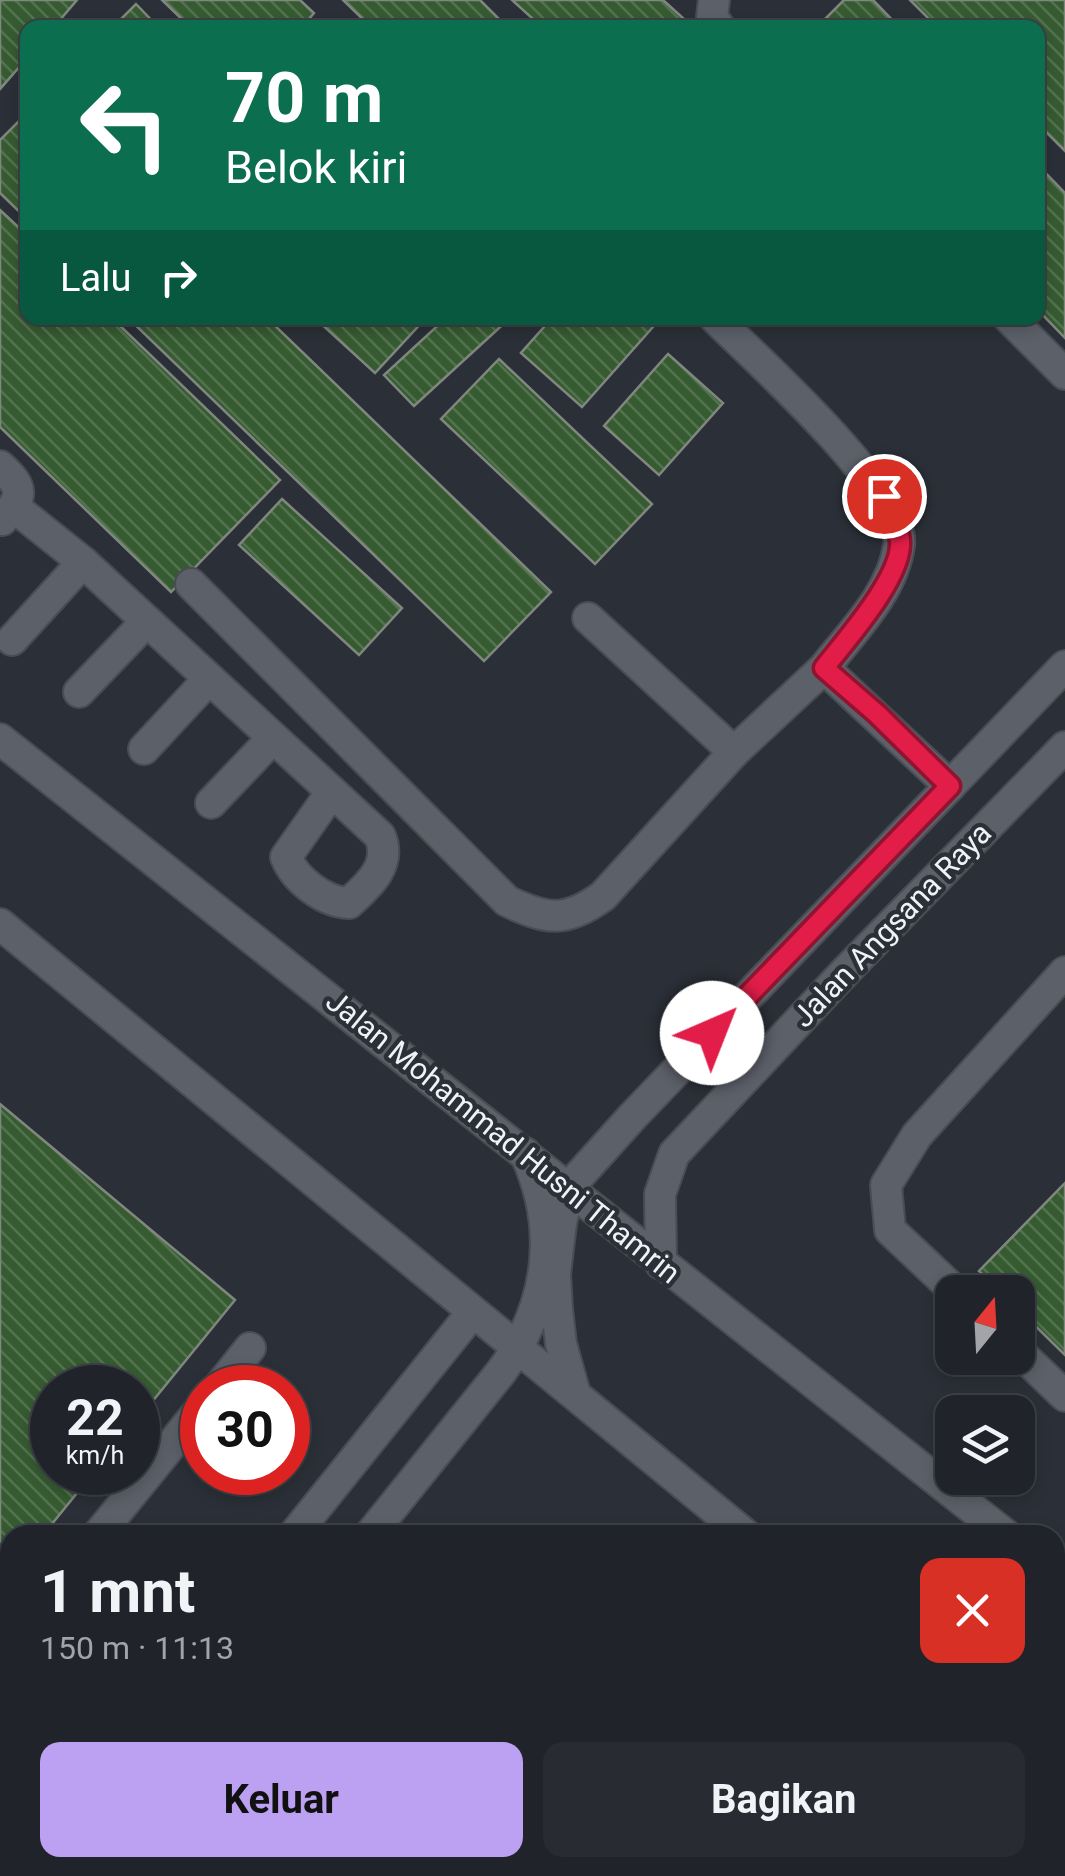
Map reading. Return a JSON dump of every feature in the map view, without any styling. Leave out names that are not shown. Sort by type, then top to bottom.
[{"type":"street","points":[[191,584],[507,901],[538,916],[558,918],[587,908],[603,896],[734,752],[824,668],[892,574],[900,541],[884,496],[859,464],[722,325]]},
{"type":"street","points":[[1016,325],[1065,374]]},
{"type":"street","points":[[0,466],[18,487],[7,514],[82,562],[332,793]]},
{"type":"street","points":[[12,640],[82,562]]},
{"type":"street","points":[[588,618],[734,752]]},
{"type":"street","points":[[79,692],[146,622]]},
{"type":"street","name":"Jalan Angsana Raya","points":[[570,1189],[633,1116],[1065,666]]},
{"type":"street","points":[[824,668],[950,786]]},
{"type":"street","points":[[144,748],[208,680]]},
{"type":"street","name":"Jalan Mohammad Husni Thamrin","points":[[0,739],[993,1525]]},
{"type":"street","points":[[211,803],[272,739]]},
{"type":"street","name":"Jalan Angsana Raya","points":[[662,1264],[660,1194],[674,1154],[1065,747]]},
{"type":"street","points":[[0,924],[734,1525]]},
{"type":"street","points":[[938,1275],[890,1230],[886,1185],[917,1135],[1065,972]]},
{"type":"street","points":[[378,1525],[517,1350],[535,1313],[547,1252],[544,1212],[524,1153]]},
{"type":"street","points":[[570,1189],[558,1240],[556,1292],[561,1344],[575,1394]]},
{"type":"street","points":[[302,1525],[472,1312]]},
{"type":"street","points":[[236,1365],[250,1348]]},
{"type":"street","points":[[1035,1367],[1065,1396]]},
{"type":"street","points":[[106,1525],[180,1433]]},
{"type":"building","points":[[0,0],[77,0],[60,20],[20,20],[20,66],[0,89]]},
{"type":"building","points":[[162,0],[300,0],[314,13],[308,20],[183,20]]},
{"type":"building","points":[[343,0],[480,0],[500,20],[364,20]]},
{"type":"building","points":[[512,0],[663,0],[685,20],[534,20]]},
{"type":"building","points":[[844,0],[873,0],[892,20],[824,20]]},
{"type":"building","points":[[910,0],[1065,0],[1065,151],[1045,131],[1045,20],[930,20]]},
{"type":"building","points":[[136,4],[151,20],[120,20]]},
{"type":"building","points":[[20,120],[20,212],[0,193],[0,140]]},
{"type":"building","points":[[1045,172],[1065,193],[1065,338],[1045,317]]},
{"type":"building","points":[[0,210],[20,229],[20,325],[119,325],[280,480],[171,592],[0,427]]},
{"type":"building","points":[[135,325],[274,325],[551,592],[484,661]]},
{"type":"building","points":[[322,325],[420,325],[375,373]]},
{"type":"building","points":[[438,325],[502,325],[414,406],[384,375]]},
{"type":"building","points":[[546,325],[653,327],[582,407],[521,353]]},
{"type":"building","points":[[668,354],[723,403],[659,475],[604,426]]},
{"type":"building","points":[[499,359],[652,504],[595,564],[441,419]]},
{"type":"building","points":[[282,499],[402,608],[359,655],[239,545]]},
{"type":"building","points":[[0,1104],[235,1300],[160,1392],[160,1365],[30,1365],[30,1495],[75,1495],[51,1525],[0,1525]]},
{"type":"building","points":[[1065,1183],[1065,1355],[1035,1326],[1035,1275],[983,1275],[979,1271]]},
{"type":"route","points":[[712,1033],[950,786],[824,668],[892,574],[900,541],[884,496]]}]
